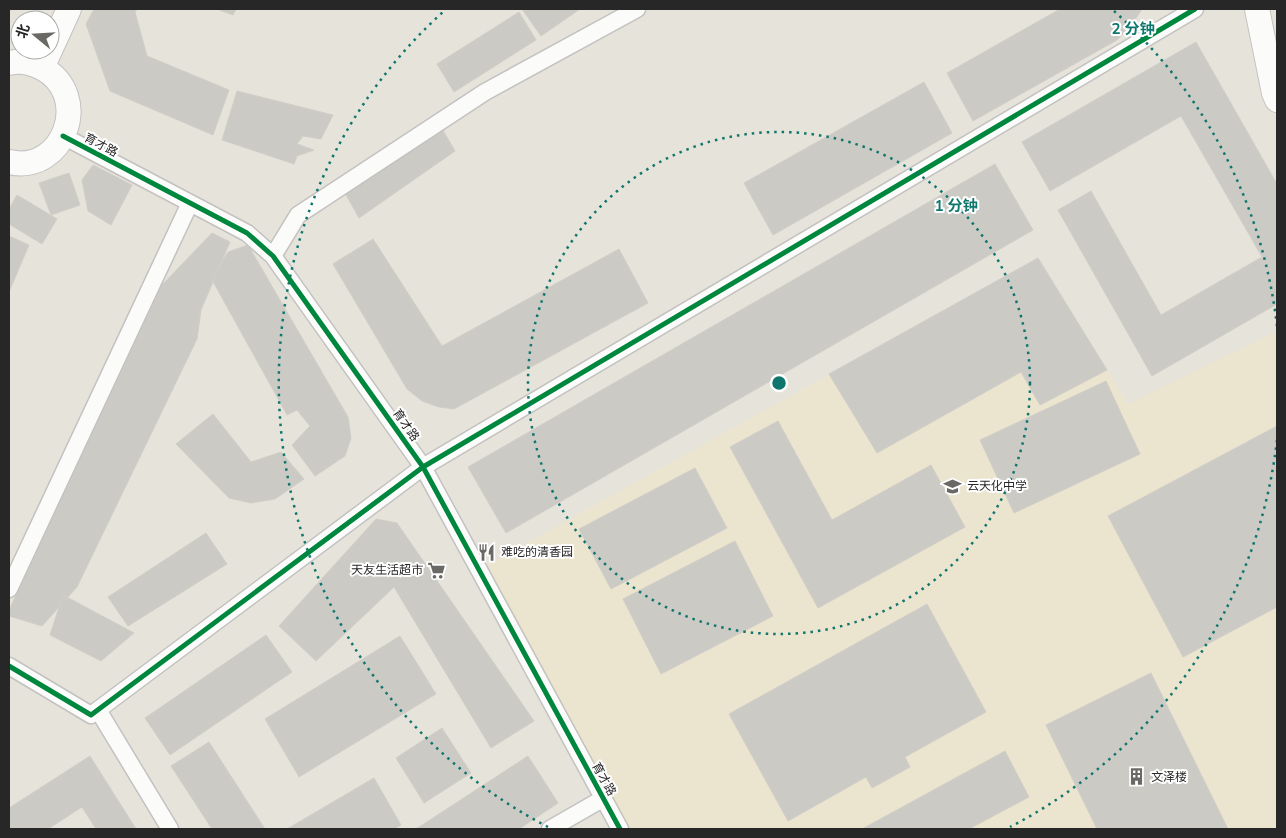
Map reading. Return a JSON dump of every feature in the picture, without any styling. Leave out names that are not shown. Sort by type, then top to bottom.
[{"type":"main road","points":[[42,68],[69,9]]},
{"type":"main road","points":[[1257,9],[1277,100]]},
{"type":"main road","points":[[9,63],[25,62],[42,68],[57,79],[68,100],[68,119],[63,136],[56,147],[47,155],[25,164],[9,162]]},
{"type":"street","points":[[273,256],[298,215],[485,92],[637,9]]},
{"type":"street","points":[[9,666],[91,716],[423,467],[1195,9]]},
{"type":"street","name":"育才路","points":[[63,136],[247,232],[273,256],[423,467],[620,829]]},
{"type":"street","points":[[9,590],[190,203]]},
{"type":"street","points":[[98,710],[170,829]]},
{"type":"street","points":[[550,829],[604,798]]},
{"type":"shaded area","name":"云天化中学","points":[[1038,258],[1128,404],[1277,331],[1277,829],[627,829],[482,568]]},
{"type":"building","points":[[94,9],[137,9],[135,12],[147,56],[229,90],[213,135],[110,91],[86,24]]},
{"type":"building","points":[[217,9],[236,9],[233,15]]},
{"type":"building","points":[[522,9],[580,9],[541,36]]},
{"type":"building","points":[[1060,9],[1142,9],[1133,23],[1117,40],[973,121],[947,73]]},
{"type":"building","points":[[519,12],[536,40],[454,92],[437,64]]},
{"type":"building","points":[[1196,42],[1277,184],[1277,304],[1152,376],[1058,210],[1091,191],[1161,315],[1262,257],[1181,116],[1050,191],[1022,142]]},
{"type":"building","points":[[924,82],[952,133],[773,235],[744,183]]},
{"type":"building","points":[[237,91],[333,115],[321,139],[303,136],[297,144],[314,150],[297,156],[294,164],[222,140]]},
{"type":"building","points":[[441,127],[455,151],[359,218],[345,193]]},
{"type":"building","points":[[995,164],[1033,230],[506,533],[468,467]]},
{"type":"building","points":[[93,165],[132,185],[111,225],[88,211],[82,180]]},
{"type":"building","points":[[69,173],[80,205],[51,215],[39,183]]},
{"type":"building","points":[[17,195],[57,219],[42,244],[9,224],[9,209]]},
{"type":"building","points":[[212,233],[230,242],[201,310],[197,339],[77,587],[42,626],[9,616],[9,610],[162,285]]},
{"type":"building","points":[[9,236],[29,245],[9,292]]},
{"type":"building","points":[[373,239],[442,346],[619,249],[648,303],[454,409],[439,407],[422,401],[407,389],[333,264]]},
{"type":"building","points":[[248,245],[348,417],[351,438],[345,456],[315,476],[292,445],[310,426],[297,410],[287,415],[211,278],[228,252]]},
{"type":"building","points":[[1038,258],[1107,370],[1040,405],[1021,372],[877,453],[829,374]]},
{"type":"building","points":[[1106,381],[1140,454],[1014,513],[980,440]]},
{"type":"building","points":[[213,414],[251,462],[281,452],[304,479],[275,499],[251,503],[229,498],[176,444]]},
{"type":"building","points":[[778,421],[832,520],[931,465],[965,527],[818,608],[730,447]]},
{"type":"building","points":[[1277,426],[1277,607],[1183,657],[1108,516]]},
{"type":"building","points":[[695,468],[727,528],[611,589],[579,529]]},
{"type":"building","points":[[376,519],[397,523],[534,721],[491,748],[394,587],[316,661],[279,626]]},
{"type":"building","points":[[206,533],[227,564],[128,626],[108,597]]},
{"type":"building","points":[[735,541],[773,616],[661,674],[623,599]]},
{"type":"building","points":[[63,595],[134,633],[101,661],[50,635]]},
{"type":"building","points":[[927,604],[986,712],[905,757],[910,767],[872,788],[866,777],[788,821],[729,714]]},
{"type":"building","points":[[266,635],[292,672],[170,755],[145,718]]},
{"type":"building","points":[[400,636],[436,694],[299,777],[265,719]]},
{"type":"building","name":"文泽楼","points":[[1151,673],[1228,829],[1097,829],[1046,725]]},
{"type":"building","points":[[442,728],[471,773],[424,803],[396,758]]},
{"type":"building","points":[[209,742],[265,829],[212,829],[171,766]]},
{"type":"building","points":[[1005,751],[1029,797],[969,829],[862,829]]},
{"type":"building","points":[[90,756],[136,829],[96,829],[82,807],[48,829],[9,829],[9,808]]},
{"type":"building","points":[[528,756],[558,803],[519,829],[416,829]]},
{"type":"building","points":[[374,778],[401,825],[394,829],[287,829]]},
{"type":"cycle path","points":[[9,666],[91,715],[423,467],[1195,9]]},
{"type":"cycle path","points":[[63,136],[247,233],[273,256],[423,467],[620,829]]},
{"type":"place","name":"云天化中学","points":[[953,486]]},
{"type":"place","name":"难吃的清香园","points":[[487,552]]},
{"type":"place","name":"天友生活超市","points":[[437,570]]},
{"type":"place","name":"文泽楼","points":[[1137,777]]}]
